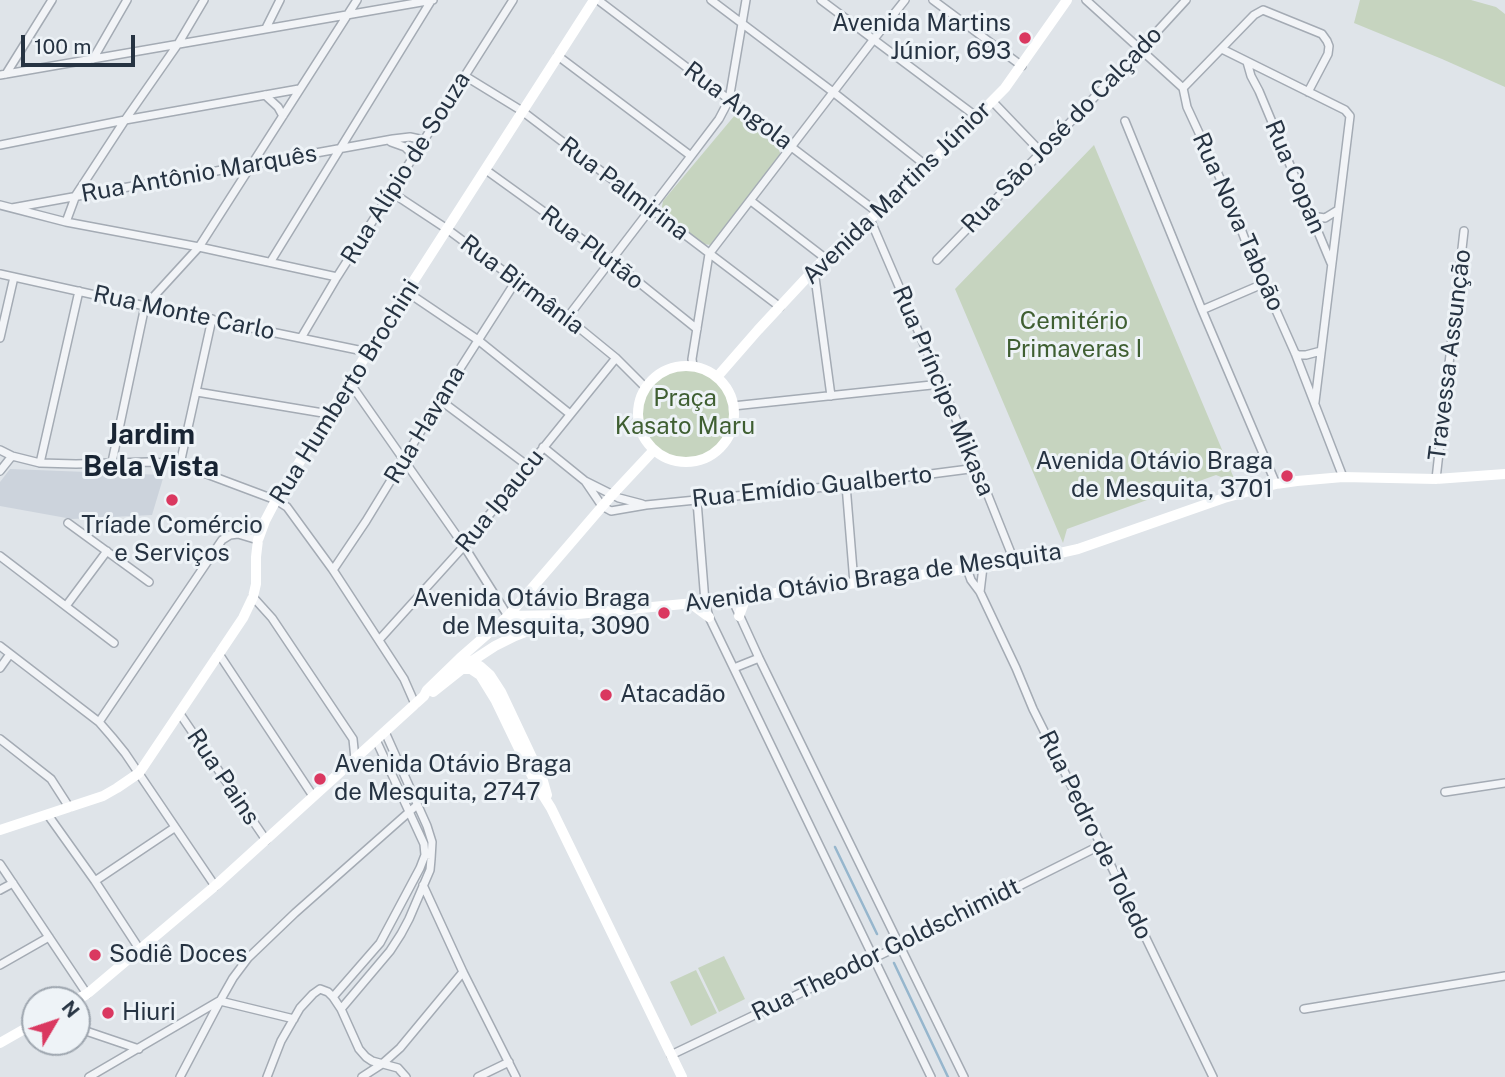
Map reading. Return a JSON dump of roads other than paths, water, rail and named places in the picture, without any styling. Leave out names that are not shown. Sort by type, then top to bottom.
[{"type":"street","points":[[3,75],[52,0]]},
{"type":"street","points":[[93,59],[127,0]]},
{"type":"street","points":[[65,222],[76,195],[178,44],[204,0]]},
{"type":"street","points":[[266,28],[280,0]]},
{"type":"street","points":[[112,462],[145,306],[200,247],[357,0]]},
{"type":"street","points":[[3,75],[432,0]]},
{"type":"street","points":[[271,261],[432,0]]},
{"type":"street","name":"Rua Alípio de Souza","points":[[301,338],[513,0]]},
{"type":"street","name":"Rua Humberto Brochini","points":[[0,831],[103,796],[139,773],[243,618],[256,584],[258,540],[276,500],[522,111],[596,0]]},
{"type":"street","name":"Rua Angola","points":[[596,0],[792,147],[874,216]]},
{"type":"street","points":[[711,0],[928,167]]},
{"type":"street","points":[[567,318],[719,119],[729,100],[746,0]]},
{"type":"street","points":[[821,0],[977,117]]},
{"type":"street","points":[[693,366],[709,254],[905,0]]},
{"type":"street","points":[[933,0],[1022,66]]},
{"type":"street","name":"Avenida Martins Júnior","points":[[717,377],[825,258],[928,167],[993,102],[1022,66],[1067,0]]},
{"type":"street","name":"Rua Nova Taboão","points":[[1086,0],[1183,88],[1187,107],[1295,353],[1343,477]]},
{"type":"street","points":[[1173,0],[1183,3]]},
{"type":"street","name":"Rua São José do Calçado","points":[[937,260],[1183,3]]},
{"type":"street","points":[[1183,88],[1254,15],[1264,10],[1322,34],[1329,46],[1328,54],[1308,92]]},
{"type":"street","points":[[1222,49],[1348,113],[1315,407]]},
{"type":"street","points":[[558,55],[691,156]]},
{"type":"street","name":"Rua Copan","points":[[1247,62],[1331,264]]},
{"type":"street","name":"Rua Copan","points":[[1259,91],[1266,71]]},
{"type":"street","name":"Rua Palmirina","points":[[464,76],[522,111],[780,307]]},
{"type":"street","points":[[0,145],[299,89]]},
{"type":"street","points":[[265,95],[275,102],[283,116]]},
{"type":"street","points":[[993,102],[1041,152]]},
{"type":"street","points":[[1125,121],[1276,484]]},
{"type":"street","name":"Rua Antônio Marquês","points":[[12,208],[341,148],[410,137],[424,140]]},
{"type":"street","points":[[387,141],[405,146],[414,156]]},
{"type":"street","name":"Rua Plutão","points":[[486,170],[611,260],[697,329]]},
{"type":"street","name":"Rua Birmânia","points":[[391,192],[447,229],[567,318],[616,358],[645,387]]},
{"type":"street","points":[[751,201],[825,258]]},
{"type":"street","points":[[0,205],[65,222],[271,261],[337,277]]},
{"type":"street","points":[[1311,216],[1325,218],[1338,210]]},
{"type":"street","name":"Rua Príncipe Mikasa","points":[[874,216],[1015,564]]},
{"type":"street","name":"Travessa Assunção","points":[[1436,479],[1464,231]]},
{"type":"street","points":[[814,270],[831,396]]},
{"type":"street","name":"Rua Monte Carlo","points":[[0,274],[368,352]]},
{"type":"street","points":[[0,338],[14,277]]},
{"type":"street","name":"Rua Havana","points":[[333,570],[516,281]]},
{"type":"street","points":[[1202,310],[1265,283]]},
{"type":"street","points":[[40,463],[79,291]]},
{"type":"street","points":[[407,292],[478,340],[570,414]]},
{"type":"street","points":[[180,464],[212,319]]},
{"type":"street","points":[[1295,353],[1306,355],[1321,351]]},
{"type":"street","name":"Rua Ipaucu","points":[[379,640],[464,546],[616,358]]},
{"type":"street","points":[[681,366],[703,369],[717,377],[726,388],[733,406],[733,420],[729,434],[717,450],[705,458],[687,462],[675,461],[654,450],[643,436],[639,425],[638,407],[645,387],[663,371],[681,366]]},
{"type":"street","points":[[350,383],[464,546],[508,616]]},
{"type":"street","points":[[733,406],[941,384]]},
{"type":"street","points":[[197,392],[329,414]]},
{"type":"street","points":[[440,400],[527,466]]},
{"type":"street","name":"Rua Emídio Gualberto","points":[[543,447],[585,481],[627,502],[646,505]]},
{"type":"street","points":[[0,450],[40,463],[180,464],[276,500],[287,508],[333,570],[404,679],[415,704]]},
{"type":"street","points":[[91,991],[215,886],[424,696],[431,694],[508,616],[654,450]]},
{"type":"street","points":[[0,471],[12,456]]},
{"type":"street","name":"Rua Emídio Gualberto","points":[[585,481],[603,506],[611,511],[977,468]]},
{"type":"street","name":"Avenida Otávio Braga de Mesquita","points":[[508,616],[567,615],[690,603],[1015,564],[1078,549],[1224,498],[1276,484],[1343,477],[1436,479],[1505,474]]},
{"type":"street","points":[[846,485],[854,583]]},
{"type":"street","points":[[697,501],[705,601],[709,617],[931,1077]]},
{"type":"street","points":[[68,523],[149,583]]},
{"type":"street","points":[[99,722],[222,540],[238,534],[258,540]]},
{"type":"street","points":[[66,606],[107,551]]},
{"type":"street","points":[[0,556],[114,643]]},
{"type":"street","points":[[980,592],[983,567]]},
{"type":"street","name":"Rua Pedro de Toledo","points":[[967,569],[1213,1077]]},
{"type":"street","points":[[253,597],[272,618],[353,738],[355,759]]},
{"type":"street","points":[[739,616],[746,597]]},
{"type":"street","points":[[732,598],[964,1077]]},
{"type":"street","points":[[690,603],[709,617]]},
{"type":"street","name":"Avenida Otávio Braga de Mesquita","points":[[487,649],[567,615]]},
{"type":"street","points":[[461,663],[472,661],[487,649],[508,616]]},
{"type":"street","points":[[0,646],[99,722],[125,752],[215,886]]},
{"type":"street","points":[[487,649],[501,692],[544,781],[551,808]]},
{"type":"street","points":[[0,668],[10,654]]},
{"type":"street","points":[[219,654],[313,796]]},
{"type":"street","points":[[734,668],[759,658]]},
{"type":"street","points":[[472,661],[490,675],[501,692]]},
{"type":"street","points":[[461,663],[483,678],[496,701],[682,1077]]},
{"type":"street","points":[[404,679],[424,696]]},
{"type":"street","name":"Rua Pains","points":[[180,714],[266,840]]},
{"type":"street","points":[[353,738],[377,739]]},
{"type":"street","points":[[0,739],[51,779],[69,807]]},
{"type":"street","points":[[341,1009],[390,951],[409,919],[430,870],[433,850],[417,804],[377,739]]},
{"type":"street","points":[[333,997],[380,943],[416,877],[425,849],[377,739]]},
{"type":"street","points":[[1445,792],[1505,783]]},
{"type":"street","points":[[180,1077],[233,978],[258,948],[417,804]]},
{"type":"street","points":[[48,815],[140,950]]},
{"type":"street","points":[[95,881],[174,828]]},
{"type":"street","name":"Rua Theodor Goldschimidt","points":[[671,1055],[899,946],[1101,845]]},
{"type":"street","points":[[0,864],[82,986]]},
{"type":"street","points":[[416,877],[423,886],[516,1077]]},
{"type":"street","points":[[0,890],[13,883]]},
{"type":"street","points":[[0,965],[49,937]]},
{"type":"street","points":[[362,1077],[400,1048],[463,972]]},
{"type":"street","points":[[1304,1009],[1505,976]]},
{"type":"street","points":[[267,1077],[281,1041],[294,1019],[320,989],[333,997],[359,1049],[366,1057],[398,1068],[406,1077]]},
{"type":"street","points":[[89,1077],[220,1001],[294,1019]]},
{"type":"street","points":[[0,1043],[21,1031]]},
{"type":"street","points":[[91,1033],[139,1049]]},
{"type":"street","points":[[478,1077],[509,1062]]},
{"type":"waterway","points":[[835,847],[877,934]]},
{"type":"waterway","points":[[894,963],[948,1077]]},
{"type":"place","name":"Avenida Martins Júnior, 693","points":[[1025,38]]},
{"type":"place","name":"Avenida Otávio Braga de Mesquita, 3701","points":[[1287,476]]},
{"type":"place","name":"Tríade Comércio e Serviços","points":[[172,500]]},
{"type":"place","name":"Avenida Otávio Braga de Mesquita, 3090","points":[[664,613]]},
{"type":"place","name":"Atacadão","points":[[606,695]]},
{"type":"place","name":"Avenida Otávio Braga de Mesquita, 2747","points":[[320,779]]},
{"type":"place","name":"Sodiê Doces","points":[[95,955]]},
{"type":"place","name":"Hiuri","points":[[108,1013]]},
{"type":"district","name":"Jardim Bela Vista","points":[[151,451]]},
{"type":"park label","name":"Cemitério Primaveras I","points":[[1074,336]]},
{"type":"park label","name":"Praça Kasato Maru","points":[[685,413]]}]
